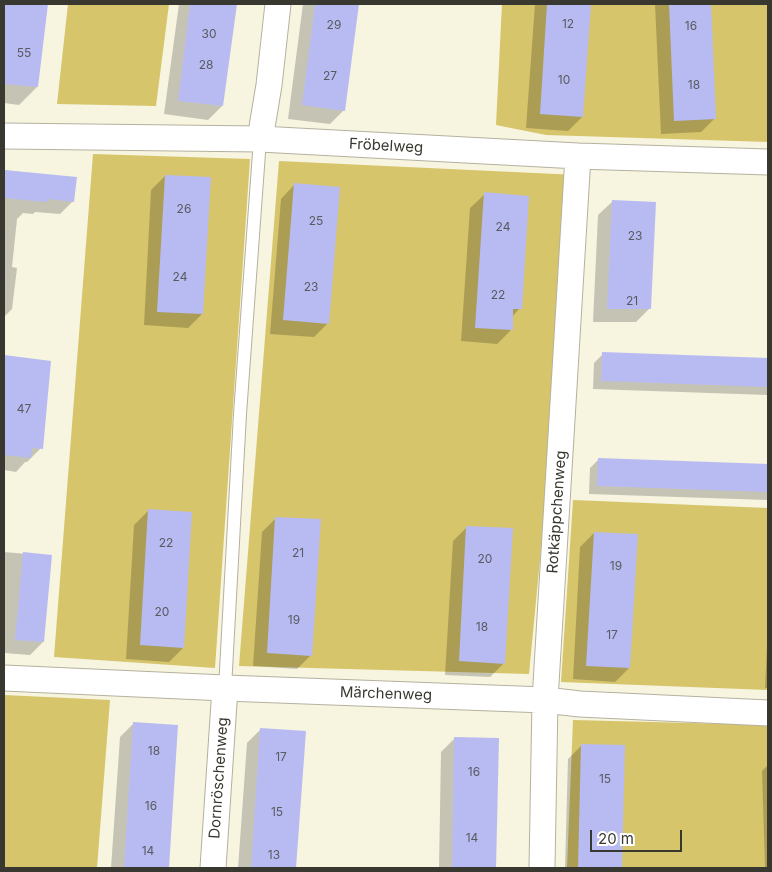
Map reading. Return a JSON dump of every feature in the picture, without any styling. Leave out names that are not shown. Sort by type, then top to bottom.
[{"type":"street","points":[[260,139],[278,4]]},
{"type":"street","name":"Fröbelweg","points":[[4,136],[260,139],[578,156],[768,162]]},
{"type":"street","name":"Rotkäppchenweg","points":[[542,868],[545,700],[578,156]]},
{"type":"street","name":"Märchenweg","points":[[4,678],[545,700],[580,704],[768,713]]},
{"type":"street","name":"Dornröschenweg","points":[[213,868],[225,688]]},
{"type":"lane","points":[[225,688],[241,405],[260,139]]},
{"type":"shaded area","points":[[68,4],[169,4],[156,106],[57,104]]},
{"type":"shaded area","points":[[502,4],[768,4],[768,142],[546,135],[496,125]]},
{"type":"shaded area","points":[[93,154],[250,159],[215,668],[54,657]]},
{"type":"shaded area","points":[[279,161],[577,175],[529,674],[239,666]]},
{"type":"shaded area","points":[[573,500],[768,508],[768,690],[561,682]]},
{"type":"shaded area","points":[[4,695],[110,700],[97,868],[4,868]]},
{"type":"shaded area","points":[[573,720],[768,725],[768,868],[567,868]]},
{"type":"building","points":[[4,4],[48,4],[38,87],[4,84]]},
{"type":"building","points":[[190,4],[237,4],[223,106],[178,101]]},
{"type":"building","points":[[315,4],[359,4],[345,111],[302,105]]},
{"type":"building","points":[[547,4],[591,4],[583,117],[540,114]]},
{"type":"building","points":[[669,4],[711,4],[716,119],[674,121]]},
{"type":"building","points":[[4,170],[77,177],[74,202],[48,199],[47,202],[4,198]]},
{"type":"building","points":[[165,175],[211,177],[203,314],[157,312]]},
{"type":"building","points":[[294,183],[340,187],[329,324],[283,320]]},
{"type":"building","points":[[484,192],[529,196],[522,309],[513,309],[513,330],[475,328]]},
{"type":"building","points":[[612,200],[656,202],[651,309],[607,309]]},
{"type":"building","points":[[602,352],[768,358],[768,387],[601,381]]},
{"type":"building","points":[[4,355],[51,361],[43,449],[32,448],[31,458],[4,455]]},
{"type":"building","points":[[598,458],[768,464],[768,492],[597,486]]},
{"type":"building","points":[[148,509],[192,512],[184,648],[140,645]]},
{"type":"building","points":[[275,517],[321,519],[312,656],[267,653]]},
{"type":"building","points":[[466,526],[513,528],[505,664],[459,661]]},
{"type":"building","points":[[594,532],[638,534],[630,668],[586,666]]},
{"type":"building","points":[[23,552],[52,555],[44,642],[15,640]]},
{"type":"building","points":[[133,722],[178,725],[169,868],[124,868]]},
{"type":"building","points":[[260,728],[306,731],[296,868],[251,868]]},
{"type":"building","points":[[454,737],[499,738],[496,868],[452,868]]},
{"type":"building","points":[[581,744],[625,745],[622,868],[578,868]]}]
